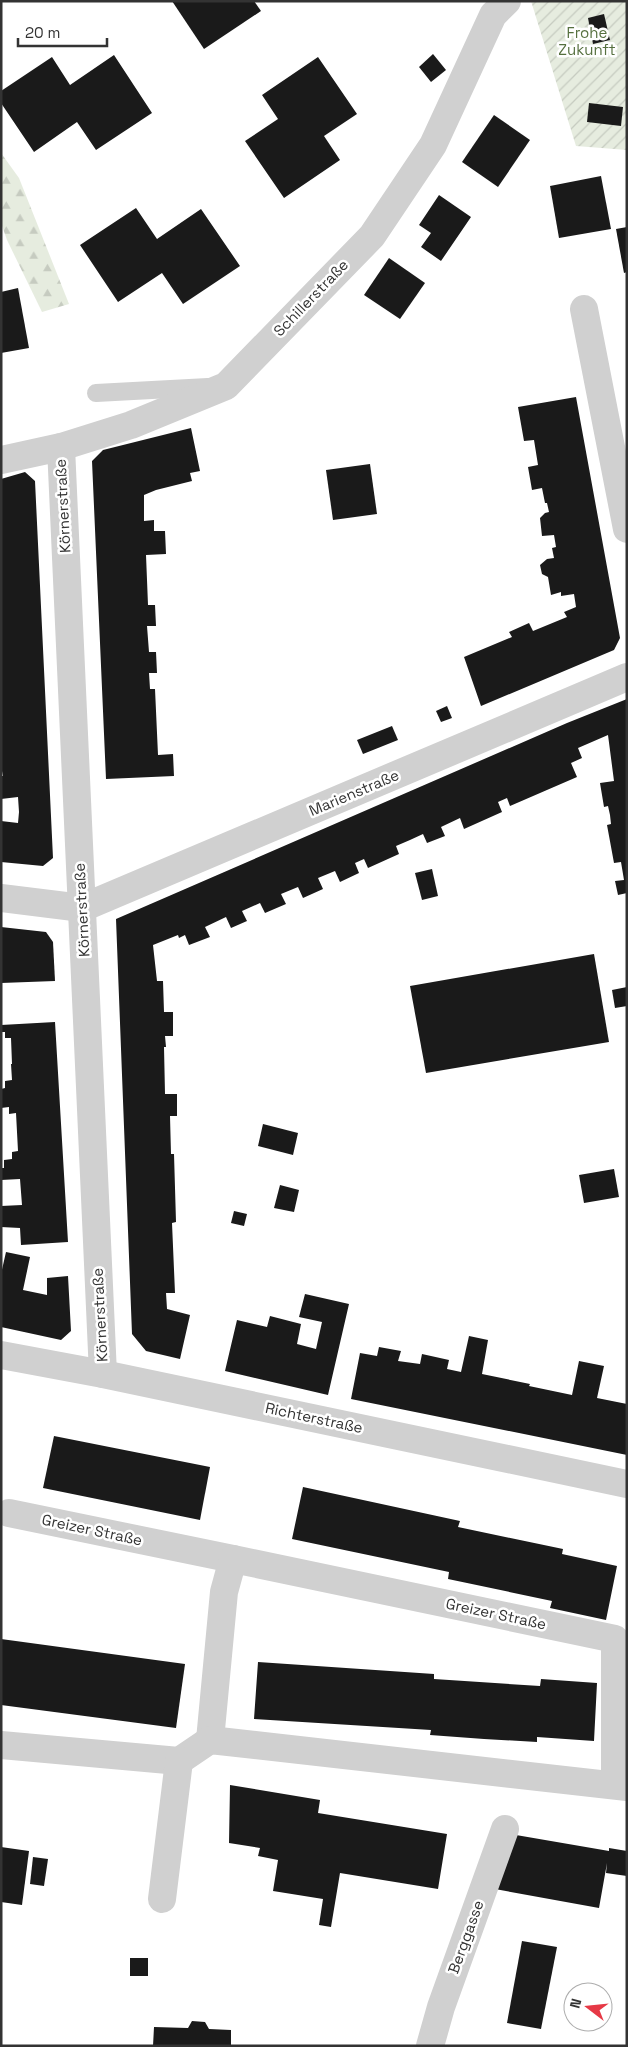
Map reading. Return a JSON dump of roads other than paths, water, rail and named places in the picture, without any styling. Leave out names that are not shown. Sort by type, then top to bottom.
[{"type":"street","name":"Schillerstraße","points":[[1,460],[61,447],[131,425],[226,386],[372,236],[433,145],[493,15],[507,1]]},
{"type":"street","points":[[584,309],[627,529]]},
{"type":"street","name":"Körnerstraße","points":[[61,447],[102,1374]]},
{"type":"street","name":"Marienstraße","points":[[82,908],[627,677]]},
{"type":"street","points":[[1,898],[82,908]]},
{"type":"street","name":"Richterstraße","points":[[1,1355],[102,1374],[627,1484]]},
{"type":"street","name":"Greizer Straße","points":[[10,1513],[614,1639],[621,1786],[210,1740]]},
{"type":"street","points":[[1,1746],[179,1761],[210,1740],[224,1592],[233,1560]]},
{"type":"street","points":[[162,1898],[179,1761]]},
{"type":"street","name":"Berggasse","points":[[430,2046],[441,2007],[505,1829]]},
{"type":"lane","points":[[96,393],[226,386]]},
{"type":"park label","name":"Frohe Zukunft","points":[[587,42]]}]
